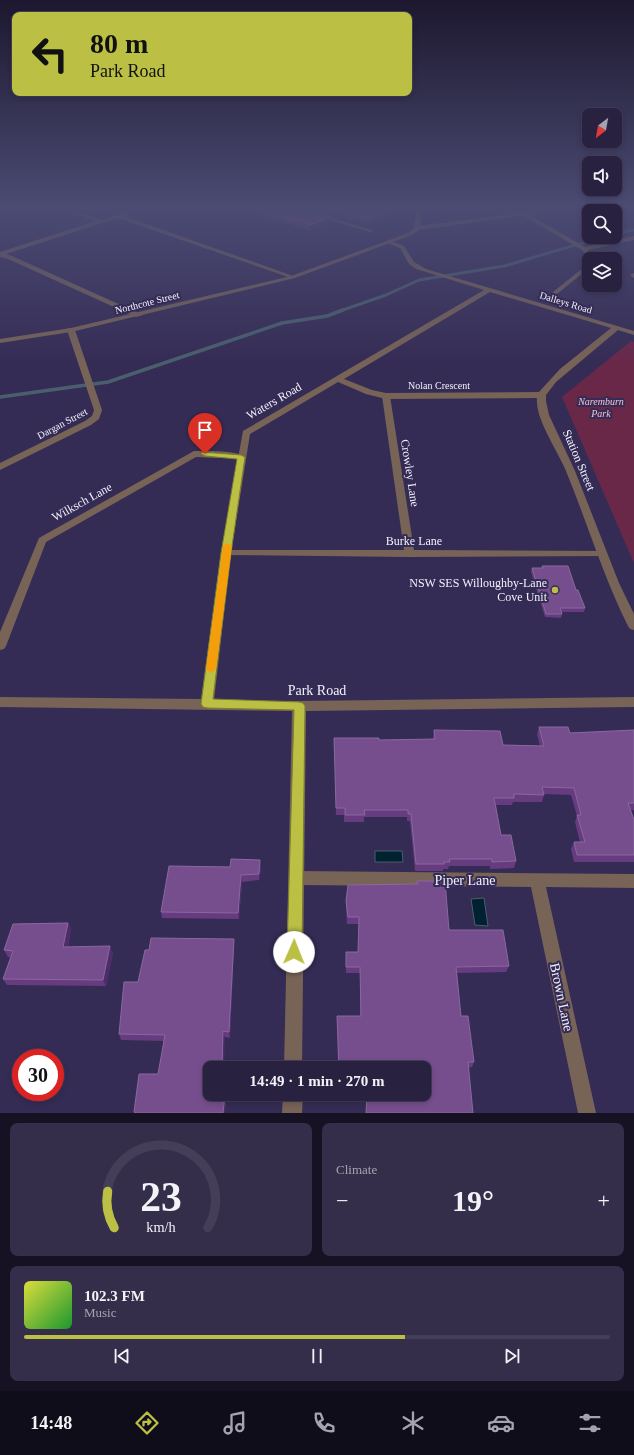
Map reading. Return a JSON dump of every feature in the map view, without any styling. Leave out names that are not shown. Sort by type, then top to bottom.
[{"type":"street","points":[[17,260],[139,315]]},
{"type":"street","points":[[244,260],[293,277]]},
{"type":"street","name":"Northcote Street","points":[[0,341],[71,330],[139,315],[293,277],[340,260]]},
{"type":"street","name":"Dalleys Road","points":[[408,260],[414,266],[634,333]]},
{"type":"street","points":[[550,297],[582,271]]},
{"type":"street","name":"Waters Road","points":[[207,704],[226,553],[246,433],[489,290]]},
{"type":"street","points":[[542,395],[552,381],[616,328]]},
{"type":"street","name":"Dargan Street","points":[[0,467],[88,423],[96,417],[98,410],[95,397],[71,330]]},
{"type":"street","name":"Nolan Crescent","points":[[338,379],[369,392],[386,396],[542,395]]},
{"type":"street","name":"Station Street","points":[[542,395],[543,410],[563,452],[602,554],[634,626]]},
{"type":"street","name":"Park Road","points":[[0,702],[299,706],[634,702]]},
{"type":"street","points":[[293,1061],[299,706]]},
{"type":"street","points":[[292,1113],[293,1101]]},
{"type":"lane","name":"Crowley Lane","points":[[386,396],[410,554]]},
{"type":"lane","name":"Wilksch Lane","points":[[0,646],[42,540],[194,454],[216,454],[241,457]]},
{"type":"lane","name":"Burke Lane","points":[[226,553],[602,554]]},
{"type":"lane","name":"Piper Lane","points":[[296,878],[634,881]]},
{"type":"lane","name":"Brown Lane","points":[[537,880],[587,1113]]},
{"type":"green space","name":"Naremburn Park","points":[[631,341],[634,342],[634,563],[562,397]]},
{"type":"water","points":[[375,851],[402,851],[403,862],[375,862]]},
{"type":"water","points":[[484,898],[488,926],[475,925],[471,899]]},
{"type":"building","name":"NSW SES Willoughby-Lane Cove Unit","points":[[542,566],[568,566],[576,590],[578,590],[585,608],[560,608],[562,614],[546,614],[532,568],[543,568]]},
{"type":"building","points":[[539,727],[568,727],[570,733],[634,730],[634,803],[628,803],[634,820],[634,855],[577,855],[574,842],[585,842],[577,815],[581,815],[574,788],[542,787],[544,795],[514,794],[514,798],[494,798],[501,835],[511,835],[516,861],[492,862],[492,859],[449,859],[450,862],[444,862],[444,864],[416,864],[411,814],[408,814],[408,810],[364,810],[365,815],[345,815],[345,808],[336,808],[334,738],[379,738],[379,740],[435,739],[434,730],[500,731],[503,745],[544,746]]},
{"type":"building","points":[[231,859],[260,860],[259,874],[241,875],[238,913],[161,912],[169,866],[230,867]]},
{"type":"building","points":[[417,881],[445,881],[449,930],[503,930],[509,966],[456,967],[461,1016],[468,1016],[474,1062],[468,1062],[473,1113],[366,1113],[367,1101],[431,1101],[431,1061],[339,1061],[337,1016],[361,1016],[360,967],[346,967],[346,952],[358,952],[359,917],[348,917],[346,901],[348,885],[418,884]]},
{"type":"building","points":[[68,923],[63,947],[110,946],[103,980],[3,979],[13,951],[4,950],[13,924]]},
{"type":"building","points":[[151,938],[234,939],[229,1032],[223,1031],[222,1061],[203,1061],[203,1101],[224,1101],[223,1113],[134,1112],[139,1074],[158,1074],[165,1035],[119,1034],[124,982],[138,982],[145,950],[149,950]]},
{"type":"waterway","points":[[340,311],[386,295],[419,280],[504,266],[525,260]]},
{"type":"waterway","points":[[0,397],[108,382],[282,323],[327,316],[343,310]]},
{"type":"slow traffic","points":[[211,669],[227,546]]},
{"type":"place","name":"NSW SES Willoughby-Lane Cove Unit","points":[[555,590]]},
{"type":"route","points":[[205,454],[241,457],[226,553],[207,704],[299,706],[294,952]]}]
